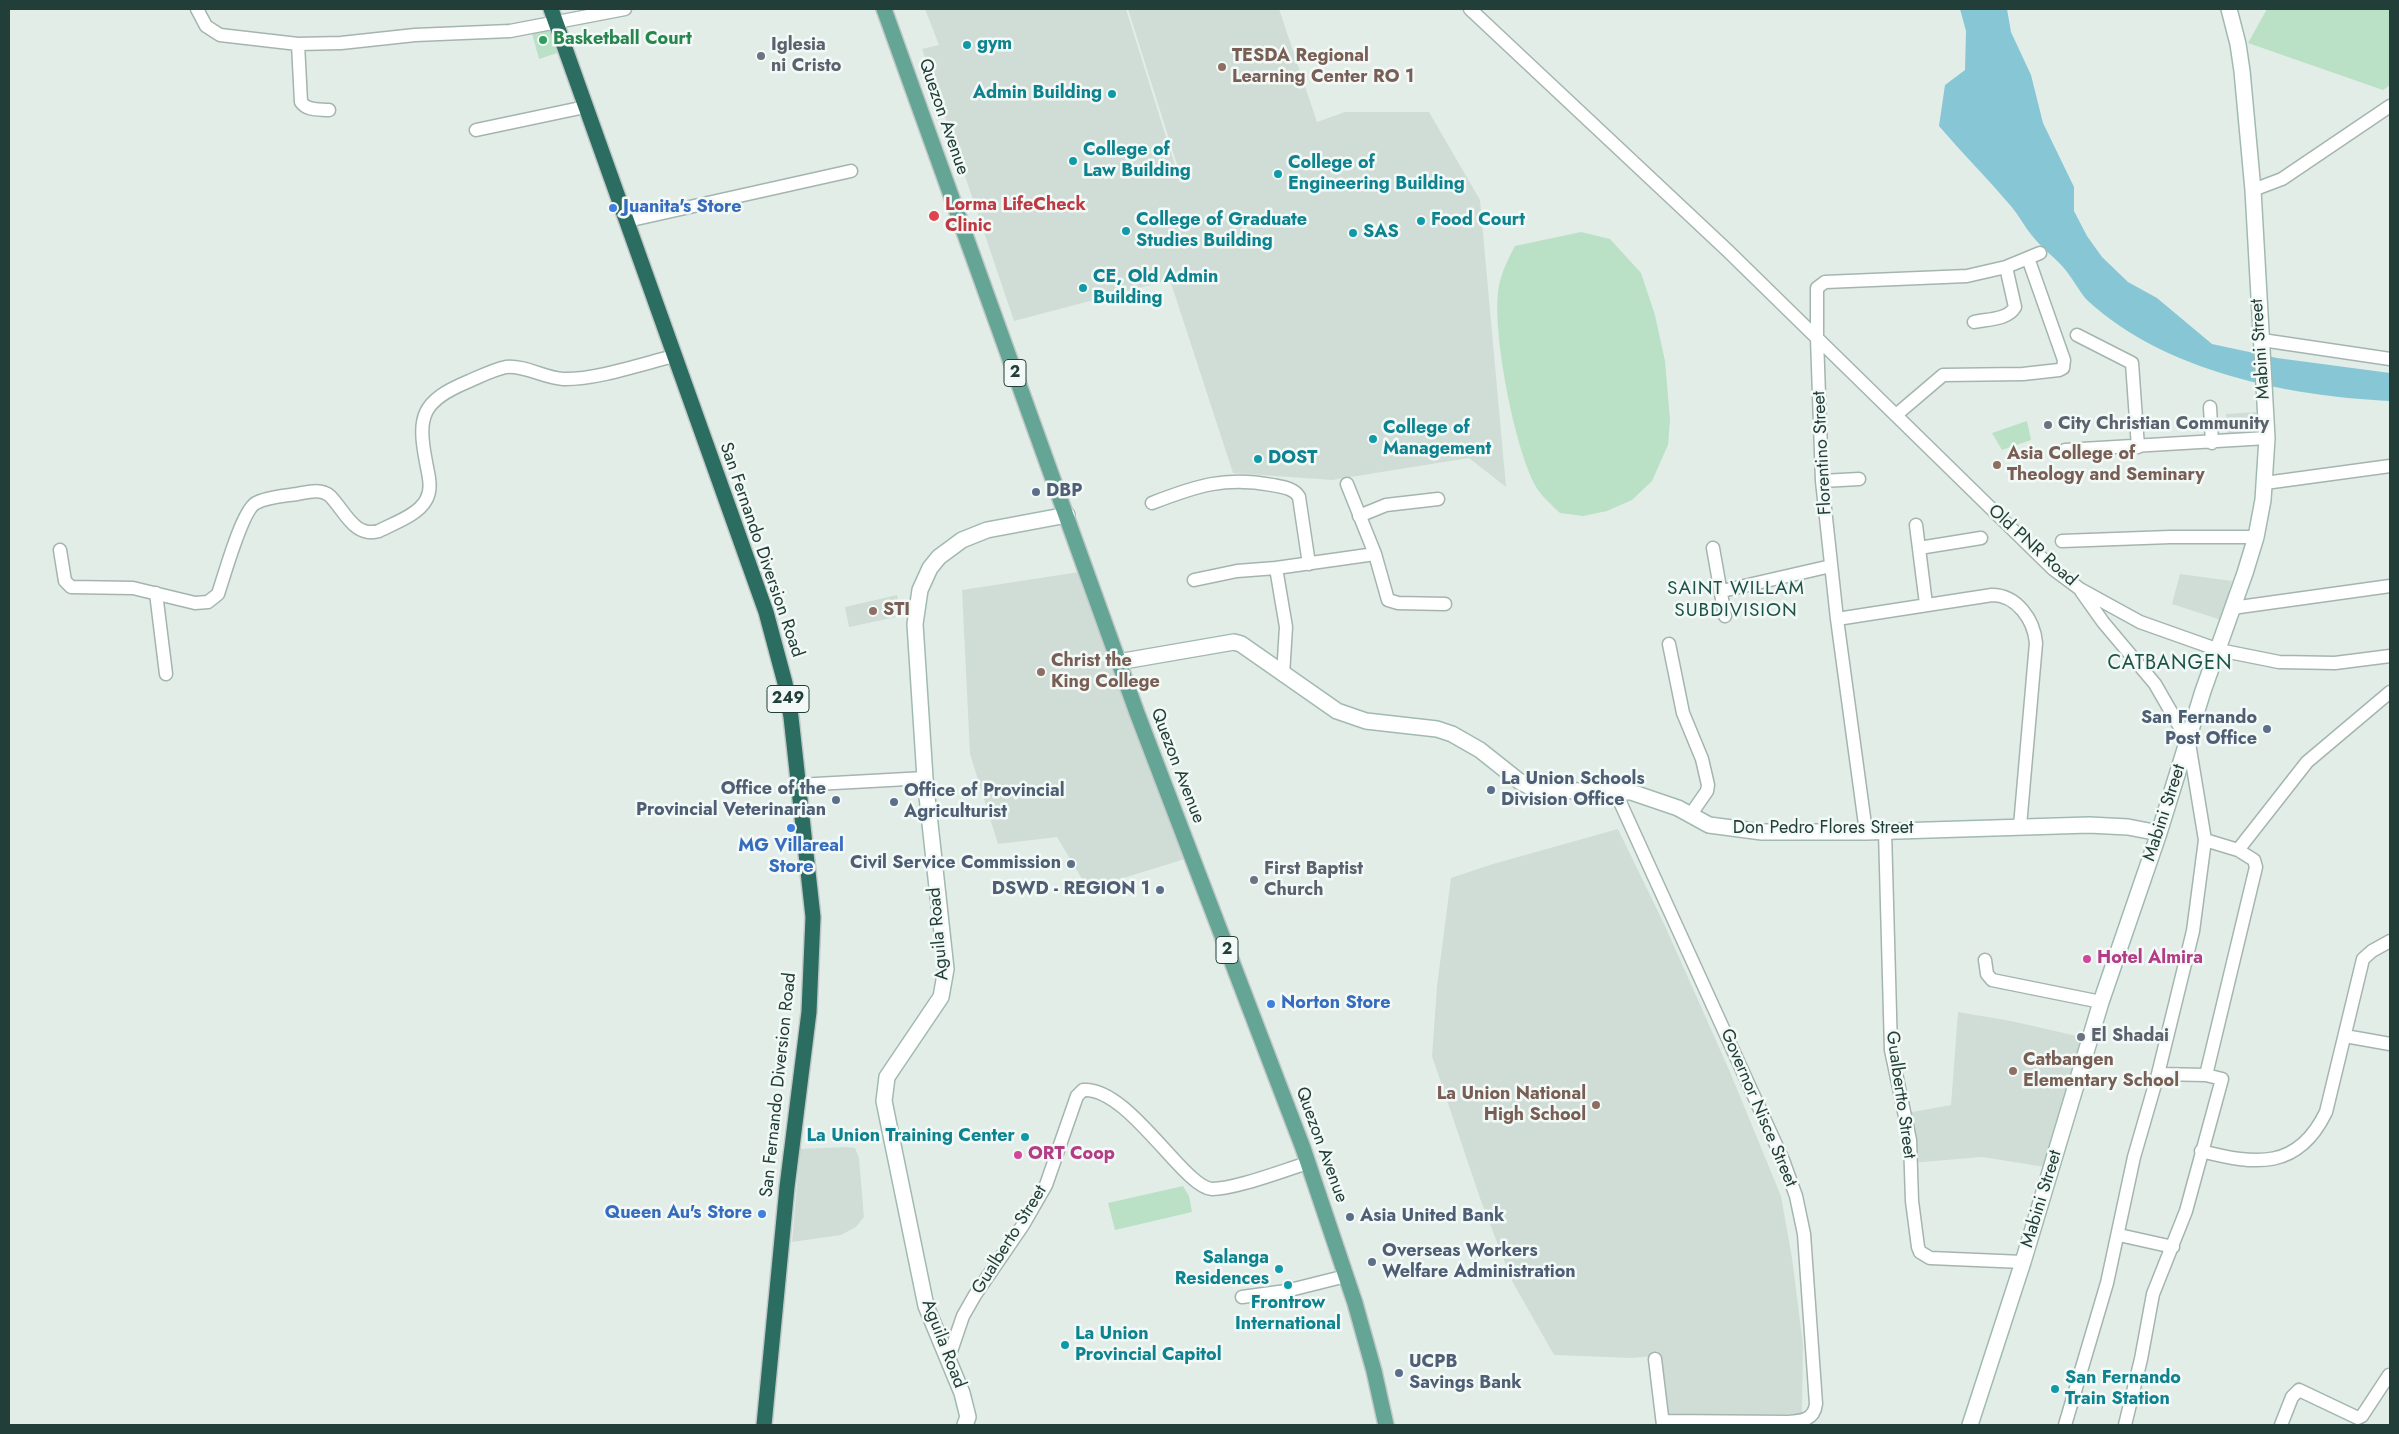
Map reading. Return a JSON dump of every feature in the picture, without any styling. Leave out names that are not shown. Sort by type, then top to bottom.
[{"type":"highway","name":"San Fernando Diversion Road","points":[[551,9],[773,636],[791,718],[813,917],[810,1012],[787,1187],[764,1425]]},
{"type":"main road","name":"Quezon Avenue","points":[[884,9],[1067,515],[1118,662],[1308,1164],[1346,1276],[1374,1371],[1386,1425]]},
{"type":"street","points":[[197,9],[206,26],[220,35],[298,44],[341,43],[434,34],[490,33],[556,24],[625,9]]},
{"type":"street","name":"Old PNR Road","points":[[1470,9],[1728,251],[2053,569],[2080,589],[2140,622],[2219,650],[2279,662],[2335,663],[2390,656]]},
{"type":"street","name":"Mabini Street","points":[[1970,1425],[2023,1262],[2101,1002],[2159,833],[2203,691],[2219,650],[2256,537],[2265,484],[2267,438],[2263,346],[2258,303],[2253,190],[2242,71],[2233,21],[2228,9]]},
{"type":"street","points":[[298,44],[301,102],[304,107],[329,110]]},
{"type":"street","points":[[2253,190],[2282,180],[2390,106]]},
{"type":"street","points":[[476,130],[585,107]]},
{"type":"street","points":[[627,221],[851,171]]},
{"type":"street","name":"Florentino Street","points":[[1866,832],[1837,619],[1822,481],[1816,292],[1820,284],[1878,279],[1967,276],[2006,267],[2040,253]]},
{"type":"street","points":[[1896,415],[1943,375],[2023,374],[2063,368],[2064,360],[2028,258]]},
{"type":"street","points":[[1974,322],[2004,317],[2013,312],[2015,307],[2006,267]]},
{"type":"street","points":[[2077,335],[2132,363],[2138,447]]},
{"type":"street","points":[[2263,346],[2390,359]]},
{"type":"street","points":[[60,550],[64,581],[71,587],[121,587],[156,593],[195,603],[208,602],[218,594],[245,514],[251,506],[264,500],[307,492],[322,492],[328,495],[360,530],[372,533],[422,507],[430,492],[421,436],[422,421],[428,408],[436,398],[448,390],[506,367],[516,367],[555,378],[573,378],[674,356]]},
{"type":"street","points":[[2210,407],[2212,443]]},
{"type":"street","points":[[2065,450],[2212,443],[2267,438]]},
{"type":"street","points":[[2265,484],[2390,466]]},
{"type":"street","points":[[1822,481],[1860,479]]},
{"type":"street","points":[[1152,503],[1210,483],[1248,480],[1292,490],[1299,497],[1309,564]]},
{"type":"street","points":[[1346,484],[1375,554],[1390,602],[1445,604]]},
{"type":"street","points":[[1359,516],[1386,506],[1438,499]]},
{"type":"street","name":"Aguila Road","points":[[965,1425],[968,1417],[967,1410],[926,1306],[884,1101],[888,1078],[932,1012],[941,997],[945,985],[946,969],[924,778],[915,624],[920,590],[930,568],[951,546],[972,535],[987,530],[1067,515]]},
{"type":"street","points":[[1916,525],[1926,604]]},
{"type":"street","points":[[2062,541],[2170,537],[2256,537]]},
{"type":"street","points":[[1919,548],[1981,538]]},
{"type":"street","points":[[1713,548],[1725,616]]},
{"type":"street","points":[[1194,580],[1237,571],[1309,564],[1375,554]]},
{"type":"street","points":[[1722,591],[1831,566]]},
{"type":"street","points":[[1276,568],[1286,627],[1283,675]]},
{"type":"street","points":[[2232,608],[2390,586]]},
{"type":"street","points":[[2065,1425],[2105,1291],[2119,1235],[2134,1157],[2158,1074],[2193,931],[2205,840],[2188,743],[2154,684],[2090,605],[2080,589]]},
{"type":"street","points":[[156,593],[166,674]]},
{"type":"street","points":[[1837,619],[1926,604],[2002,595],[2015,603],[2031,622],[2035,632],[2036,643],[2020,826]]},
{"type":"street","name":"Don Pedro Flores Street","points":[[1118,662],[1234,642],[1241,644],[1337,711],[1366,720],[1437,729],[1452,734],[1480,750],[1519,782],[1536,790],[1631,792],[1652,798],[1691,814],[1709,825],[1729,830],[1762,832],[1866,832],[2020,826],[2118,827],[2159,833]]},
{"type":"street","points":[[1669,644],[1684,713],[1702,759],[1708,785],[1707,791],[1691,814]]},
{"type":"street","points":[[2238,850],[2307,762],[2390,692]]},
{"type":"street","points":[[798,785],[924,778]]},
{"type":"street","name":"Governor Nisce Street","points":[[1616,791],[1783,1160],[1796,1196],[1804,1234],[1813,1340],[1816,1404],[1815,1411],[1807,1419],[1788,1422],[1663,1423]]},
{"type":"street","name":"Gualbertto Street","points":[[1884,831],[1892,1050],[1910,1140],[1912,1201],[1918,1247],[1920,1252],[1930,1258],[2023,1262]]},
{"type":"street","points":[[2205,840],[2238,850],[2254,860],[2256,870],[2206,1075]]},
{"type":"street","points":[[2201,1151],[2238,1161],[2260,1161],[2292,1152],[2302,1146],[2317,1130],[2326,1112],[2364,960],[2372,951],[2390,940]]},
{"type":"street","points":[[1985,960],[1987,974],[1992,980],[2101,1002]]},
{"type":"street","points":[[2345,1036],[2390,1044]]},
{"type":"street","points":[[2125,1425],[2141,1359],[2153,1294],[2186,1211],[2222,1079],[2206,1075],[2158,1074]]},
{"type":"street","name":"Gualberto Street","points":[[948,1360],[964,1316],[975,1294],[1023,1225],[1046,1185],[1077,1096],[1083,1090],[1092,1089],[1104,1093],[1150,1131],[1198,1183],[1210,1189],[1226,1187],[1308,1164]]},
{"type":"street","points":[[2119,1235],[2173,1247]]},
{"type":"street","points":[[1242,1297],[1286,1291],[1346,1276]]},
{"type":"street","points":[[1655,1359],[1663,1423]]},
{"type":"street","points":[[2281,1425],[2292,1397],[2300,1390],[2358,1418],[2362,1416],[2389,1375]]},
{"type":"shaded area","points":[[925,9],[1126,9],[1178,175],[1180,174],[1128,9],[1279,9],[1317,122],[1345,112],[1429,112],[1480,200],[1506,487],[1469,458],[1332,480],[1233,473],[1170,280],[1014,321],[922,49],[939,45]]},
{"type":"shaded area","points":[[2256,412],[2257,436],[2228,439],[2226,414]]},
{"type":"shaded area","name":"Christ the King College","points":[[1079,572],[1188,858],[1088,889],[1057,837],[998,844],[970,754],[962,590]]},
{"type":"shaded area","points":[[2180,574],[2232,581],[2221,620],[2172,604]]},
{"type":"shaded area","name":"STI","points":[[897,595],[901,616],[849,627],[845,607]]},
{"type":"shaded area","name":"La Union National High School","points":[[1618,829],[1666,928],[1730,1072],[1781,1196],[1792,1258],[1803,1345],[1802,1414],[1664,1416],[1657,1356],[1632,1358],[1554,1355],[1512,1281],[1481,1201],[1432,1056],[1437,986],[1451,878],[1493,864]]},
{"type":"shaded area","name":"Catbangen Elementary School","points":[[1958,1012],[2011,1021],[2081,1037],[2045,1167],[1982,1157],[1911,1163],[1907,1113],[1951,1105]]},
{"type":"shaded area","points":[[855,1148],[859,1158],[864,1217],[856,1227],[841,1235],[792,1242],[800,1149]]},
{"type":"green space","points":[[2267,9],[2390,9],[2390,85],[2383,90],[2248,43]]},
{"type":"green space","name":"Basketball Court","points":[[547,21],[557,53],[539,59],[530,26]]},
{"type":"green space","points":[[1581,232],[1610,239],[1641,273],[1655,315],[1665,361],[1670,420],[1668,445],[1652,481],[1632,500],[1607,511],[1583,516],[1560,513],[1537,489],[1527,467],[1507,390],[1497,311],[1500,280],[1515,246]]},
{"type":"green space","points":[[2027,421],[2031,440],[2002,450],[1992,433]]},
{"type":"green space","points":[[1183,1186],[1189,1196],[1192,1212],[1115,1230],[1108,1203]]},
{"type":"water","points":[[1960,9],[2007,9],[2011,32],[2031,75],[2043,123],[2074,187],[2074,211],[2087,236],[2102,257],[2128,282],[2157,298],[2212,344],[2277,358],[2390,373],[2390,401],[2311,393],[2270,386],[2230,376],[2191,363],[2154,346],[2119,325],[2088,301],[2070,275],[2037,242],[2010,205],[1939,126],[1945,85],[1965,70],[1966,31]]},
{"type":"place","name":"Basketball Court","points":[[543,40]]},
{"type":"place","name":"gym","points":[[967,45]]},
{"type":"place","name":"Iglesia ni Cristo","points":[[761,56]]},
{"type":"place","name":"TESDA Regional Learning Center RO 1","points":[[1222,67]]},
{"type":"place","name":"Admin Building","points":[[1112,94]]},
{"type":"place","name":"College of Law Building","points":[[1073,161]]},
{"type":"place","name":"College of Engineering Building","points":[[1278,174]]},
{"type":"place","name":"Juanita's Store","points":[[613,208]]},
{"type":"place","name":"Lorma LifeCheck Clinic","points":[[934,216]]},
{"type":"place","name":"Food Court","points":[[1421,221]]},
{"type":"place","name":"College of Graduate Studies Building","points":[[1126,231]]},
{"type":"place","name":"SAS","points":[[1353,233]]},
{"type":"place","name":"CE, Old Admin Building","points":[[1083,288]]},
{"type":"place","name":"City Christian Community","points":[[2048,425]]},
{"type":"place","name":"College of Management","points":[[1373,439]]},
{"type":"place","name":"DOST","points":[[1258,459]]},
{"type":"place","name":"Asia College of Theology and Seminary","points":[[1997,465]]},
{"type":"place","name":"DBP","points":[[1036,492]]},
{"type":"place","name":"STI","points":[[873,611]]},
{"type":"place","name":"Christ the King College","points":[[1041,672]]},
{"type":"place","name":"San Fernando Post Office","points":[[2267,729]]},
{"type":"place","name":"La Union Schools Division Office","points":[[1491,790]]},
{"type":"place","name":"Office of the Provincial Veterinarian","points":[[836,800]]},
{"type":"place","name":"Office of Provincial Agriculturist","points":[[894,802]]},
{"type":"place","name":"MG Villareal Store","points":[[791,828]]},
{"type":"place","name":"Civil Service Commission","points":[[1071,864]]},
{"type":"place","name":"First Baptist Church","points":[[1254,880]]},
{"type":"place","name":"DSWD - REGION 1","points":[[1160,890]]},
{"type":"place","name":"Hotel Almira","points":[[2087,959]]},
{"type":"place","name":"Norton Store","points":[[1271,1004]]},
{"type":"place","name":"El Shadai","points":[[2081,1037]]},
{"type":"place","name":"Catbangen Elementary School","points":[[2013,1071]]},
{"type":"place","name":"La Union National High School","points":[[1596,1105]]},
{"type":"place","name":"La Union Training Center","points":[[1025,1137]]},
{"type":"place","name":"ORT Coop","points":[[1018,1155]]},
{"type":"place","name":"Queen Au's Store","points":[[762,1214]]},
{"type":"place","name":"Asia United Bank","points":[[1350,1217]]},
{"type":"place","name":"Overseas Workers Welfare Administration","points":[[1372,1262]]},
{"type":"place","name":"Salanga Residences","points":[[1279,1269]]},
{"type":"place","name":"Frontrow International","points":[[1288,1285]]},
{"type":"place","name":"La Union Provincial Capitol","points":[[1065,1345]]},
{"type":"place","name":"UCPB Savings Bank","points":[[1399,1373]]},
{"type":"place","name":"San Fernando Train Station","points":[[2055,1389]]},
{"type":"district","name":"SAINT WILLAM SUBDIVISION","points":[[1736,600]]},
{"type":"district","name":"CATBANGEN","points":[[2170,664]]}]
